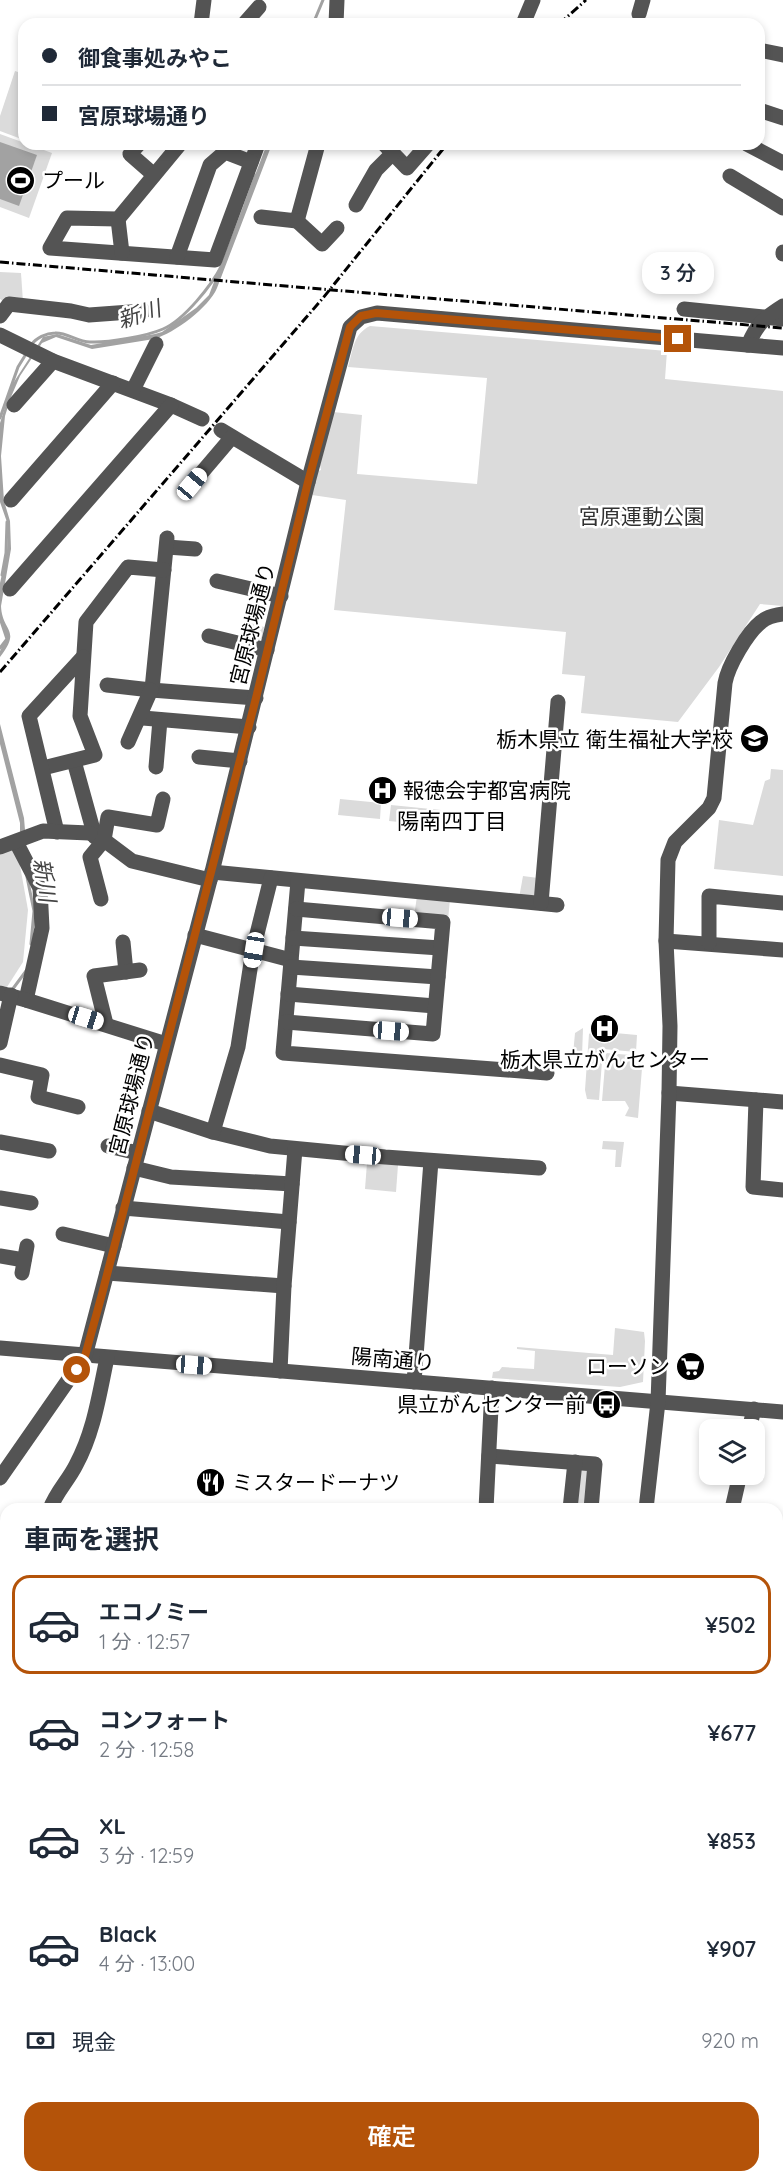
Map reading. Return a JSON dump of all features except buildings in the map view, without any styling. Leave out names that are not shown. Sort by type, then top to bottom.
[{"type":"street","points":[[202,18],[204,0]]},
{"type":"street","points":[[336,18],[337,0]]},
{"type":"street","points":[[526,18],[533,0]]},
{"type":"street","points":[[249,18],[259,7]]},
{"type":"street","points":[[765,51],[783,55]]},
{"type":"street","points":[[765,112],[783,118]]},
{"type":"street","points":[[134,150],[130,154],[154,176]]},
{"type":"street","points":[[122,253],[118,219],[175,150]]},
{"type":"street","points":[[118,219],[67,218],[50,248],[215,260],[256,150]]},
{"type":"street","points":[[297,221],[316,150]]},
{"type":"street","points":[[356,205],[387,150]]},
{"type":"street","points":[[390,150],[407,168],[423,150]]},
{"type":"street","points":[[758,150],[783,163]]},
{"type":"street","points":[[177,257],[210,165],[225,152],[251,162]]},
{"type":"street","points":[[730,176],[783,208]]},
{"type":"street","points":[[261,217],[297,221],[322,244],[337,228]]},
{"type":"street","points":[[0,316],[9,304],[88,315],[144,312]]},
{"type":"street","points":[[748,345],[757,326],[783,306]]},
{"type":"street","points":[[684,309],[783,319]]},
{"type":"street","name":"宮原球場通り","points":[[85,1356],[211,876],[308,482],[350,327],[361,316],[376,313],[783,348]]},
{"type":"street","points":[[0,335],[53,361],[202,418]]},
{"type":"street","points":[[133,390],[156,344]]},
{"type":"street","points":[[14,405],[53,361]]},
{"type":"street","points":[[12,500],[113,383]]},
{"type":"street","points":[[10,589],[171,405]]},
{"type":"street","points":[[192,484],[226,433],[308,482]]},
{"type":"street","points":[[128,741],[152,690],[167,542],[195,549]]},
{"type":"street","points":[[43,768],[95,755],[80,716],[87,622],[128,567],[164,570]]},
{"type":"street","points":[[217,581],[281,596]]},
{"type":"street","points":[[647,1503],[658,1402],[669,1094],[670,1026],[666,941],[668,858],[675,842],[714,800],[725,683],[728,673],[757,626],[770,617],[783,614]]},
{"type":"street","points":[[209,636],[267,650]]},
{"type":"street","points":[[57,832],[29,716],[83,657]]},
{"type":"street","points":[[106,685],[256,698]]},
{"type":"street","points":[[542,903],[558,702]]},
{"type":"street","points":[[143,718],[249,727]]},
{"type":"street","points":[[156,767],[160,720]]},
{"type":"street","points":[[199,757],[240,760]]},
{"type":"street","points":[[74,761],[100,839]]},
{"type":"street","points":[[101,899],[90,857],[108,818],[157,825],[163,798]]},
{"type":"street","points":[[0,847],[43,831],[89,833],[132,861],[211,876],[271,878],[557,904]]},
{"type":"street","points":[[16,842],[40,888],[42,928],[26,1000]]},
{"type":"street","points":[[213,1132],[238,1047],[254,950],[271,878]]},
{"type":"street","points":[[298,881],[283,1053],[547,1073]]},
{"type":"street","points":[[709,943],[710,896],[783,903]]},
{"type":"street","points":[[286,1022],[433,1034],[442,921],[296,909]]},
{"type":"street","points":[[195,935],[254,950],[291,963],[438,977]]},
{"type":"street","points":[[293,938],[440,948]]},
{"type":"street","points":[[666,941],[783,950]]},
{"type":"street","points":[[106,1024],[94,976],[133,971],[123,942]]},
{"type":"street","points":[[0,1043],[5,994],[166,1044]]},
{"type":"street","points":[[288,994],[435,1006]]},
{"type":"street","points":[[0,1065],[42,1075],[38,1097],[78,1107]]},
{"type":"street","points":[[669,1094],[783,1102]]},
{"type":"street","points":[[756,1100],[753,1187],[783,1190]]},
{"type":"street","points":[[149,1111],[241,1140],[295,1149],[538,1168]]},
{"type":"street","points":[[0,1142],[49,1151]]},
{"type":"street","points":[[108,1146],[171,1177],[292,1184]]},
{"type":"street","points":[[280,1371],[295,1149]]},
{"type":"street","points":[[414,1382],[431,1161]]},
{"type":"street","points":[[0,1198],[31,1203]]},
{"type":"street","points":[[123,1208],[289,1222]]},
{"type":"street","points":[[63,1234],[114,1246]]},
{"type":"street","points":[[0,1256],[24,1260]]},
{"type":"street","points":[[107,1273],[284,1286]]},
{"type":"street","name":"陽南通り","points":[[0,1348],[783,1412]]},
{"type":"street","points":[[0,1478],[85,1356]]},
{"type":"street","points":[[52,1503],[76,1467],[92,1431],[107,1358]]},
{"type":"street","points":[[486,1503],[492,1388]]},
{"type":"street","points":[[752,1419],[754,1409]]},
{"type":"street","points":[[489,1456],[595,1464],[592,1503]]},
{"type":"street","points":[[571,1503],[574,1462]]},
{"type":"street","points":[[733,1503],[737,1485]]},
{"type":"green space","points":[[15,71],[18,72],[18,138],[0,131],[0,116]]},
{"type":"green space","name":"プール","points":[[0,134],[18,141],[18,150],[44,150],[52,153],[29,218],[0,207]]},
{"type":"green space","points":[[0,272],[21,273],[23,302],[5,303],[0,299]]},
{"type":"green space","name":"宮原運動公園","points":[[370,326],[667,351],[665,379],[783,391],[783,606],[760,604],[719,667],[678,722],[581,713],[585,676],[562,674],[566,632],[334,610],[346,500],[312,495],[318,471],[321,470],[320,465],[333,412],[362,415],[357,474],[477,484],[487,378],[348,367],[357,338],[364,329]]},
{"type":"green space","points":[[250,623],[264,627],[262,638],[255,642],[246,640]]},
{"type":"green space","points":[[771,769],[783,770],[783,876],[714,869],[719,820],[753,825],[765,781],[770,779]]},
{"type":"green space","points":[[340,799],[381,803],[380,819],[338,815]]},
{"type":"green space","points":[[391,805],[441,810],[439,826],[389,821]]},
{"type":"green space","points":[[13,850],[19,860],[28,910],[23,962],[7,987],[0,985],[0,851]]},
{"type":"green space","points":[[523,876],[538,878],[536,895],[519,898]]},
{"type":"green space","points":[[417,896],[450,899],[448,920],[414,917]]},
{"type":"green space","points":[[583,1028],[582,1056],[573,1055],[575,1033]]},
{"type":"green space","points":[[593,1031],[637,1035],[636,1052],[603,1049],[599,1100],[587,1099],[585,1090],[589,1034]]},
{"type":"green space","points":[[606,1053],[643,1056],[638,1118],[625,1116],[629,1108],[625,1101],[602,1101]]},
{"type":"green space","points":[[603,1141],[624,1142],[621,1167],[615,1167],[616,1150],[602,1149]]},
{"type":"green space","points":[[367,1163],[398,1165],[396,1192],[365,1189]]},
{"type":"green space","points":[[615,1328],[644,1332],[643,1382],[620,1387],[492,1378],[493,1372],[499,1371],[502,1367],[534,1369],[535,1351],[517,1349],[517,1347],[613,1355]]},
{"type":"green space","points":[[589,1465],[587,1503],[574,1503],[577,1468]]},
{"type":"shaded area","points":[[0,142],[37,155],[19,206],[0,199]]},
{"type":"shaded area","points":[[265,150],[270,150],[217,288],[199,311],[172,331],[154,339],[92,349],[56,337],[42,343],[20,376],[5,416],[1,456],[4,501],[10,521],[11,549],[1,606],[10,641],[0,657],[0,651],[6,639],[0,619],[0,583],[7,551],[8,525],[0,502],[0,423],[12,385],[43,337],[57,334],[91,345],[155,334],[162,332],[196,308],[209,295]]},
{"type":"shaded area","points":[[0,724],[24,818],[25,830],[20,836],[20,823],[0,744]]},
{"type":"waterway","name":"新川","points":[[316,18],[323,0]]},
{"type":"waterway","name":"新川","points":[[246,203],[256,175]]},
{"type":"waterway","name":"新川","points":[[31,345],[38,338],[52,333],[63,334],[86,342],[98,342],[156,332],[180,318],[197,301],[222,265]]},
{"type":"waterway","name":"新川","points":[[0,418],[18,367],[26,354]]},
{"type":"waterway","name":"新川","points":[[2,575],[6,553],[7,522]]},
{"type":"waterway","name":"新川","points":[[0,618],[7,639],[0,648]]},
{"type":"waterway","name":"新川","points":[[27,877],[34,911],[31,944]]},
{"type":"waterway","name":"新川","points":[[12,990],[26,971]]},
{"type":"railway","points":[[566,18],[586,0]]},
{"type":"railway","points":[[0,672],[323,298],[442,150]]},
{"type":"railway","points":[[0,262],[783,328]]},
{"type":"place","name":"プール","points":[[21,180]]},
{"type":"place","name":"栃木県立 衛生福祉大学校","points":[[754,739]]},
{"type":"place","name":"報徳会宇都宮病院","points":[[382,790]]},
{"type":"place","name":"栃木県立がんセンター","points":[[605,1028]]},
{"type":"place","name":"ローソン","points":[[691,1366]]},
{"type":"place","name":"県立がんセンター前","points":[[607,1404]]},
{"type":"place","name":"ミスタードーナツ","points":[[211,1482]]},
{"type":"district","name":"陽南四丁目","points":[[452,821]]},
{"type":"route","points":[[77,1370],[85,1356],[102,1294],[210,880],[308,482],[350,327],[361,316],[376,313],[678,339]]}]
